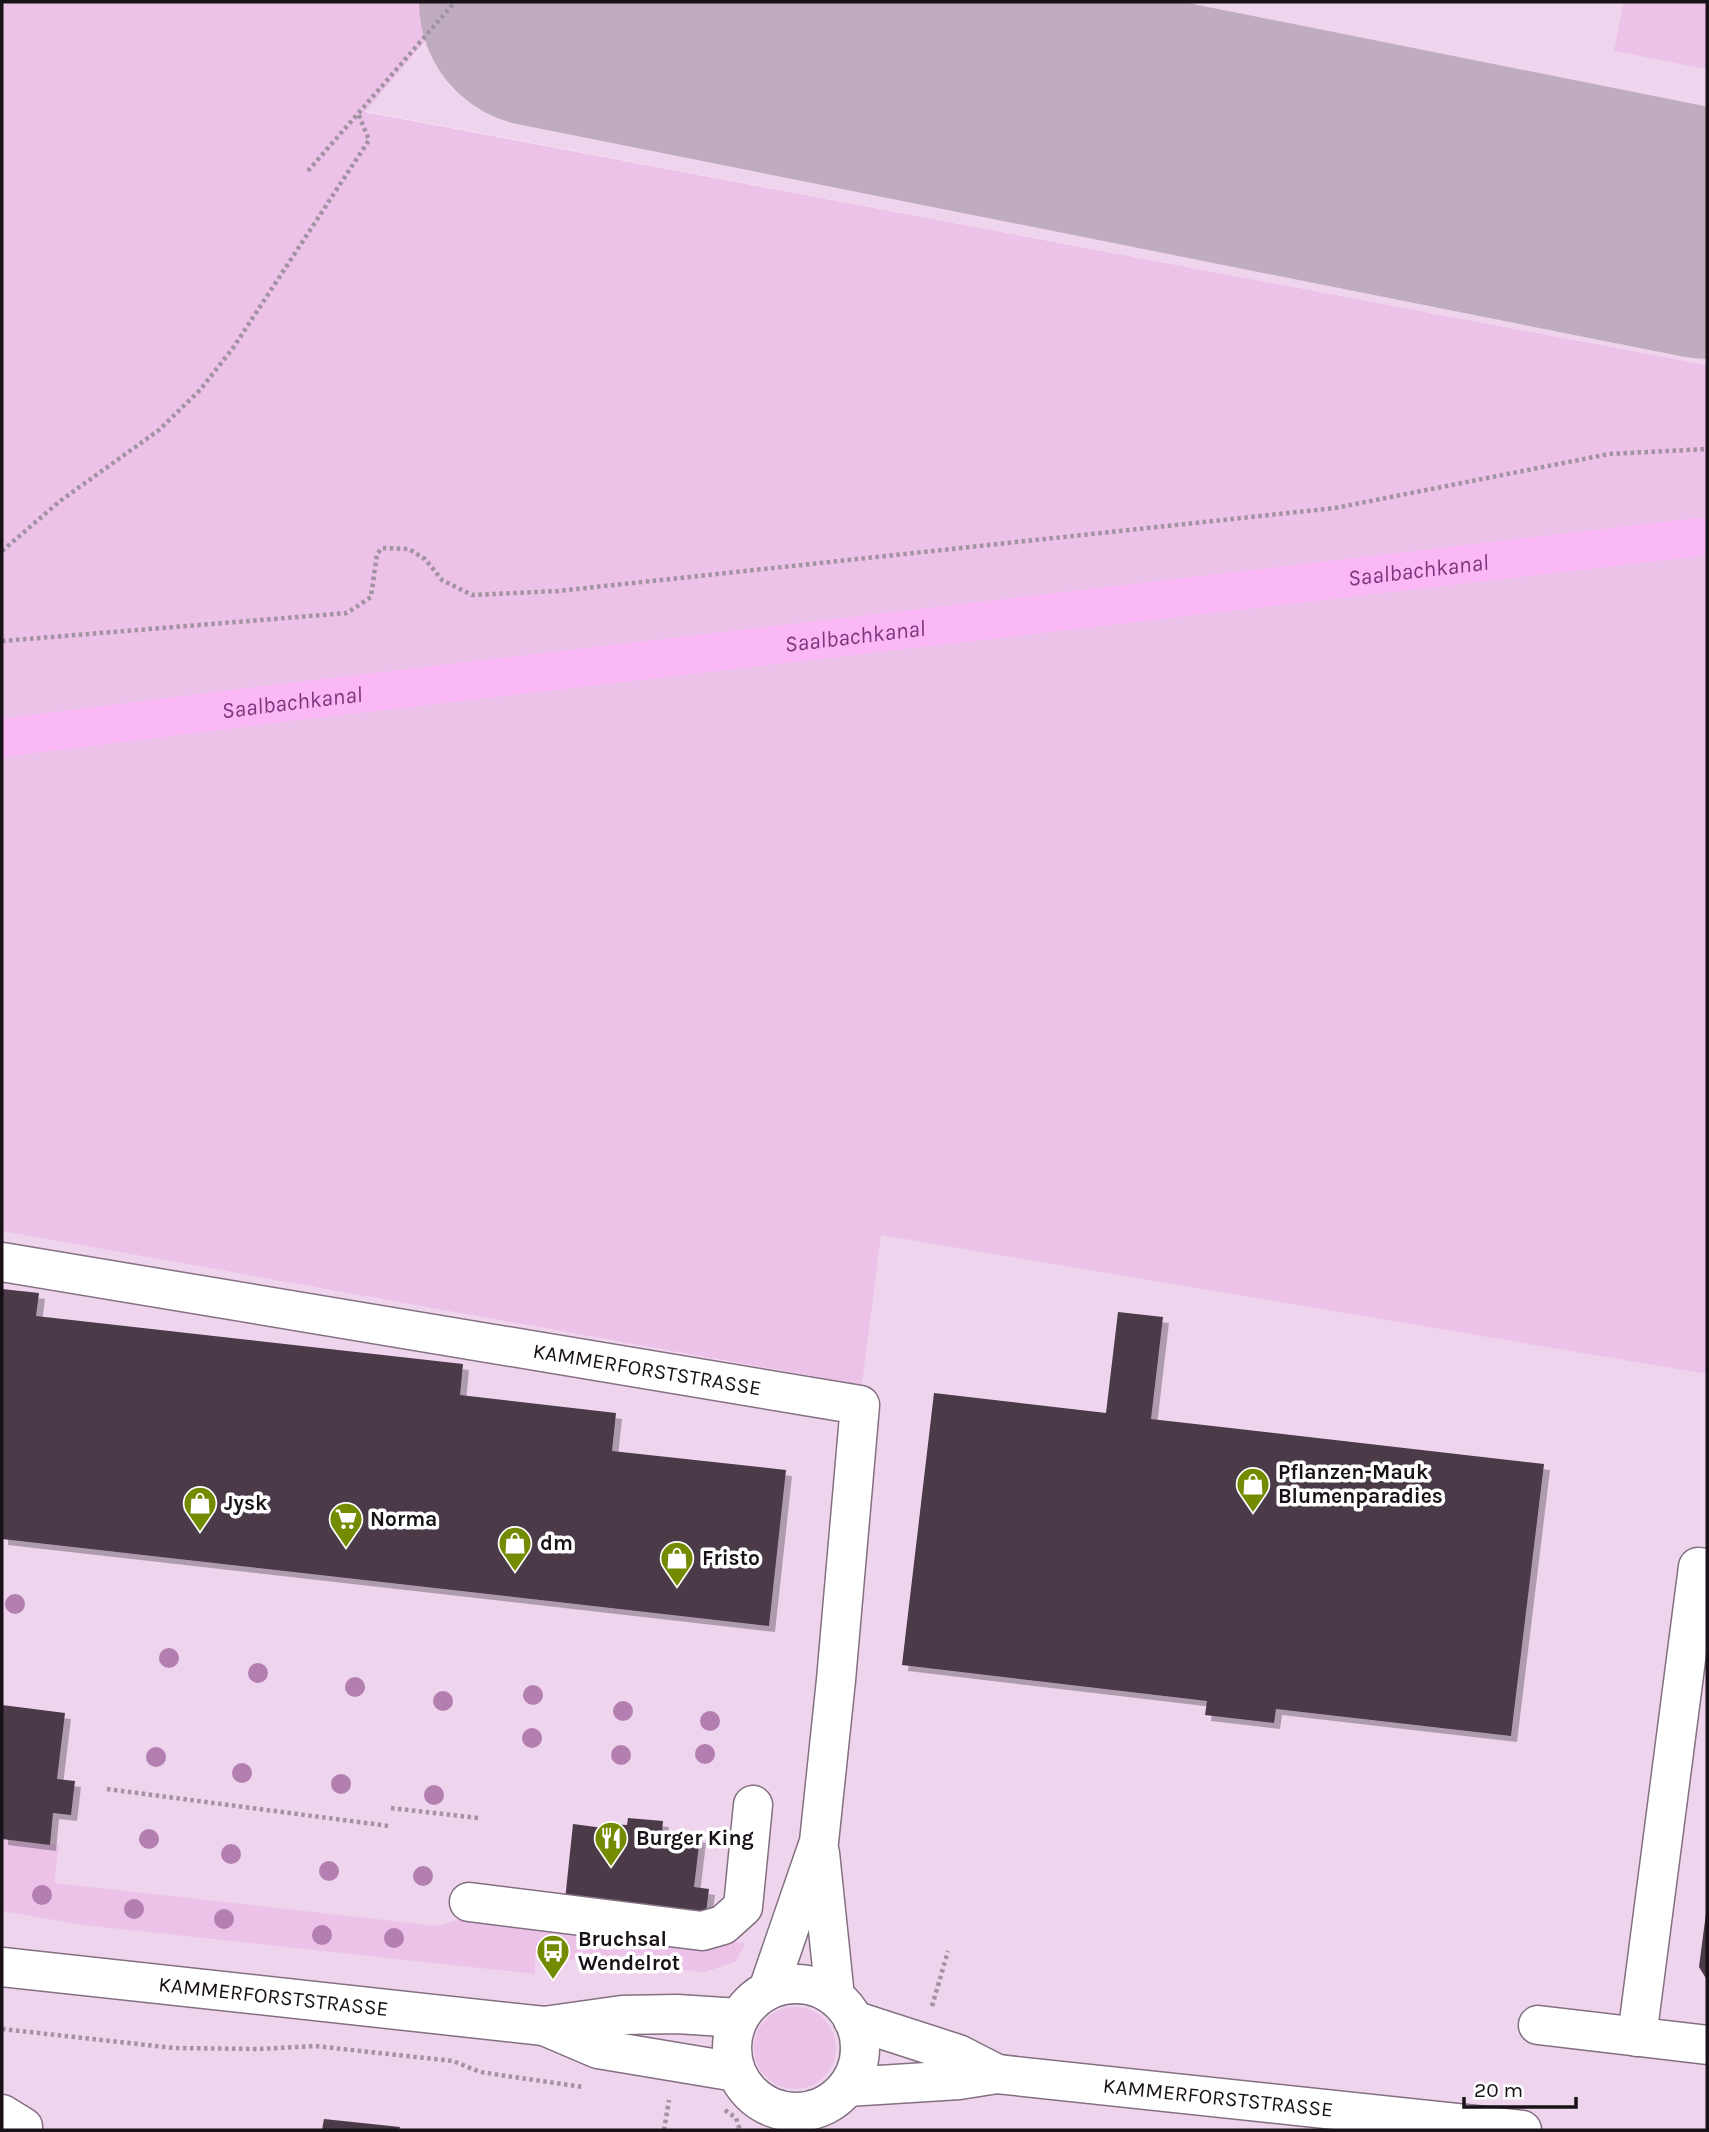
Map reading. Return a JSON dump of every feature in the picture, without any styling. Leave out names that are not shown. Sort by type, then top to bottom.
[{"type":"street","name":"KAMMERFORSTSTRASSE","points":[[2,1262],[860,1405],[819,1842],[768,1990]]},
{"type":"street","points":[[1637,2037],[1698,1567],[1707,1568]]},
{"type":"street","points":[[469,1902],[702,1931],[723,1925],[743,1907],[753,1805]]},
{"type":"street","name":"KAMMERFORSTSTRASSE","points":[[819,1842],[844,2009],[958,2054],[997,2074]]},
{"type":"street","name":"KAMMERFORSTSTRASSE","points":[[2,1967],[544,2026],[622,2015],[677,2014],[739,2018]]},
{"type":"street","points":[[782,1986],[809,1986],[844,2009],[859,2037],[860,2054],[855,2072],[830,2108],[802,2112],[780,2110],[755,2121],[746,2088],[736,2072],[732,2045],[739,2018],[752,2002],[768,1990],[782,1986]]},
{"type":"street","points":[[1538,2025],[1707,2045]]},
{"type":"street","name":"KAMMERFORSTSTRASSE","points":[[544,2026],[598,2049],[736,2072]]},
{"type":"street","name":"KAMMERFORSTSTRASSE","points":[[830,2108],[997,2074],[1522,2130]]},
{"type":"street","points":[[2,2114],[23,2127],[23,2130]]},
{"type":"path","points":[[308,171],[455,2]]},
{"type":"path","points":[[2,551],[60,501],[159,430],[200,390],[233,348],[369,140],[358,113]]},
{"type":"path","points":[[2,640],[347,613],[371,597],[377,554],[382,548],[409,549],[425,559],[442,580],[472,595],[558,591],[1335,508],[1609,454],[1707,449]]},
{"type":"path","points":[[107,1789],[389,1826]]},
{"type":"path","points":[[391,1808],[478,1818]]},
{"type":"path","points":[[2,2029],[174,2048],[260,2049],[315,2046],[453,2061],[480,2073],[590,2088]]},
{"type":"path","points":[[664,2130],[670,2094]]},
{"type":"path","points":[[720,2107],[736,2118],[755,2121]]},
{"type":"shaded area","points":[[2,2],[459,2],[365,112],[1707,365],[1707,1374],[881,1235],[862,1385],[2,1231]]},
{"type":"shaded area","points":[[462,2],[1707,2],[1707,365],[364,111]]},
{"type":"shaded area","points":[[1624,2],[1707,2],[1707,69],[1614,51]]},
{"type":"shaded area","points":[[2,1231],[862,1385],[880,1234],[1707,1374],[1707,2130],[2,2130]]},
{"type":"shaded area","points":[[2,1839],[59,1845],[54,1883],[438,1926],[474,1915],[746,1943],[735,1962],[705,1972],[535,1956],[535,1974],[84,1925],[2,1911]]},
{"type":"shaded area","points":[[787,2007],[803,2007],[818,2014],[829,2025],[836,2040],[833,2064],[824,2077],[803,2089],[787,2089],[772,2082],[761,2071],[754,2056],[754,2040],[761,2025],[772,2014]]},
{"type":"building","points":[[2,1289],[39,1293],[36,1316],[463,1364],[460,1395],[616,1413],[612,1451],[786,1470],[769,1626],[2,1539]]},
{"type":"building","points":[[1118,1312],[1163,1317],[1151,1419],[1544,1464],[1511,1736],[1276,1709],[1274,1723],[1205,1715],[1207,1701],[902,1665],[934,1393],[1106,1413]]},
{"type":"building","points":[[2,1705],[65,1713],[57,1779],[75,1781],[71,1815],[53,1813],[50,1845],[2,1839]]},
{"type":"building","points":[[628,1818],[663,1821],[662,1832],[700,1837],[694,1887],[709,1889],[705,1921],[565,1900],[573,1824],[611,1829],[611,1824],[627,1825]]},
{"type":"building","points":[[1707,1913],[1707,1980],[1699,1967]]},
{"type":"building","points":[[324,2119],[400,2127],[399,2130],[322,2130]]},
{"type":"waterway","name":"Saalbachkanal","points":[[2,738],[1707,536]]},
{"type":"runway","points":[[544,2],[1707,234]]},
{"type":"place","name":"Pflanzen-Mauk Blumenparadies","points":[[1253,1514]]},
{"type":"place","name":"Jysk","points":[[200,1533]]},
{"type":"place","name":"Norma","points":[[346,1549]]},
{"type":"place","name":"dm","points":[[515,1573]]},
{"type":"place","name":"Fristo","points":[[677,1588]]},
{"type":"place","name":"Burger King","points":[[611,1868]]},
{"type":"place","name":"Bruchsal Wendelrot","points":[[553,1981]]}]
